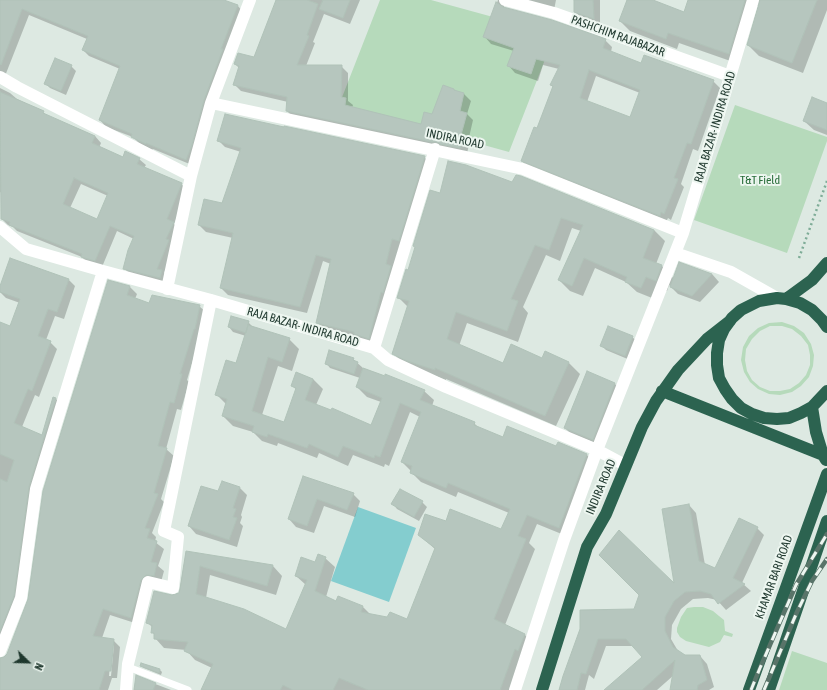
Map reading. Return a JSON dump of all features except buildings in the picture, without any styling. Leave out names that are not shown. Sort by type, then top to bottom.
[{"type":"highway","points":[[781,299],[812,280],[827,263]]},
{"type":"highway","points":[[827,327],[812,310],[800,303],[781,299],[763,300],[741,310],[730,321],[724,328],[719,340],[717,352],[717,365],[722,383],[732,399],[741,408],[752,414],[764,418],[789,418],[812,407],[827,391]]},
{"type":"highway","name":"INDIRA ROAD","points":[[542,690],[587,547],[606,514],[642,427],[662,391],[693,353],[707,339],[730,321]]},
{"type":"highway","points":[[662,391],[825,458]]},
{"type":"highway","points":[[812,407],[816,432],[825,458]]},
{"type":"highway","name":"KHAMAR BARI ROAD","points":[[749,690],[827,474]]},
{"type":"highway","points":[[769,690],[827,521]]},
{"type":"street","points":[[167,289],[191,176],[211,103],[250,0]]},
{"type":"street","name":"PASHCHIM RAJABAZAR","points":[[505,0],[554,13],[730,76]]},
{"type":"street","name":"RAJA BAZAR- INDIRA ROAD","points":[[597,450],[683,233],[753,0]]},
{"type":"street","points":[[0,78],[191,176]]},
{"type":"street","name":"INDIRA ROAD","points":[[211,103],[435,149],[523,169],[683,233]]},
{"type":"street","points":[[374,348],[435,149]]},
{"type":"street","name":"RAJA BAZAR- INDIRA ROAD","points":[[0,227],[26,249],[103,272],[211,300],[374,348],[388,360],[446,387],[597,450],[625,465]]},
{"type":"street","points":[[675,253],[731,272],[781,299]]},
{"type":"street","points":[[0,652],[21,598],[36,489],[103,272]]},
{"type":"street","points":[[126,690],[128,667],[148,582],[173,588],[178,537],[164,531],[211,300]]},
{"type":"street","name":"INDIRA ROAD","points":[[515,690],[564,540],[597,450]]},
{"type":"lane","points":[[128,667],[188,690]]},
{"type":"path","points":[[799,258],[827,180]]},
{"type":"green space","points":[[380,0],[431,0],[555,34],[509,152],[339,105]]},
{"type":"green space","name":"T&T Field","points":[[735,105],[827,137],[827,141],[787,253],[694,220]]},
{"type":"green space","points":[[782,322],[794,326],[804,333],[811,344],[814,355],[813,366],[809,377],[801,386],[792,392],[780,395],[769,394],[758,389],[750,382],[744,372],[741,360],[743,347],[749,336],[758,328],[769,323]],"holes":[[[770,326],[782,326],[792,329],[801,336],[808,345],[810,365],[806,375],[799,383],[790,389],[770,391],[760,387],[752,380],[747,371],[745,360],[746,349],[752,339],[760,331]]]},
{"type":"green space","points":[[703,607],[713,611],[724,620],[725,631],[733,634],[732,637],[724,635],[720,642],[709,647],[686,641],[680,637],[677,632],[677,628],[681,617],[687,608]]},
{"type":"green space","points":[[792,651],[827,663],[827,690],[779,690]]},
{"type":"water","points":[[358,507],[416,528],[389,602],[331,581]]},
{"type":"railway","points":[[751,690],[796,585],[827,534]]},
{"type":"railway","points":[[764,690],[797,612],[812,581],[827,559]]}]
